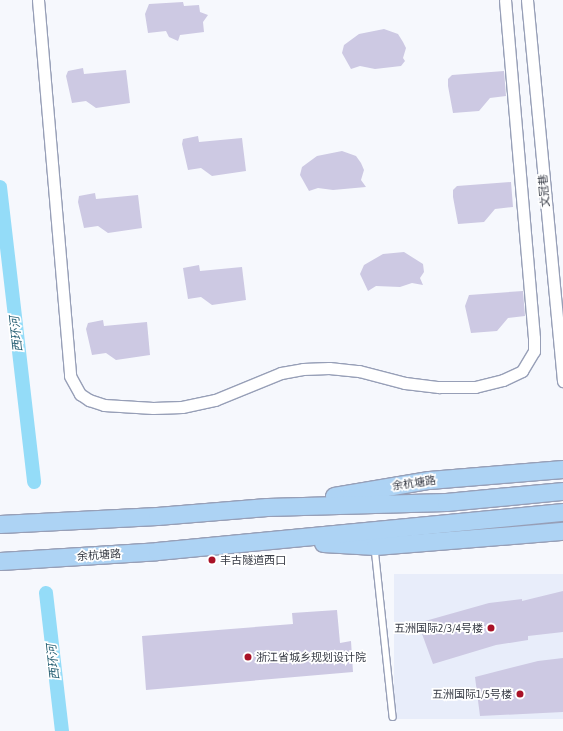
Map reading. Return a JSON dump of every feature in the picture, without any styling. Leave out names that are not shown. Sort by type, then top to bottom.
[{"type":"main road","name":"余杭塘路","points":[[267,507],[430,480],[563,469]]},
{"type":"main road","name":"余杭塘路","points":[[0,524],[149,517],[267,507],[446,502],[563,491]]},
{"type":"main road","name":"余杭塘路","points":[[0,562],[157,551],[269,539],[563,512]]},
{"type":"main road","name":"余杭塘路","points":[[269,539],[375,546],[563,531]]},
{"type":"street","points":[[38,0],[70,376],[80,394],[89,400],[104,405],[153,408],[182,407],[215,400],[275,375],[303,369],[329,368],[359,371],[405,383],[439,387],[475,387],[503,380],[522,371],[534,350],[534,338],[505,0]]},
{"type":"street","name":"文冠巷","points":[[527,0],[563,381]]},
{"type":"lane","points":[[375,546],[393,717]]},
{"type":"shaded area","points":[[394,574],[563,574],[563,719],[394,719]]},
{"type":"building","points":[[183,2],[184,6],[199,5],[200,12],[208,15],[203,22],[204,32],[180,35],[178,41],[169,37],[166,31],[148,33],[145,14],[149,4]]},
{"type":"building","points":[[384,29],[398,34],[406,48],[403,58],[405,61],[401,66],[375,69],[360,66],[351,69],[342,53],[344,45],[359,34]]},
{"type":"building","points":[[83,68],[84,74],[126,70],[130,103],[96,108],[86,101],[72,103],[66,76],[68,71]]},
{"type":"building","points":[[504,71],[506,96],[490,98],[479,111],[453,113],[448,86],[448,79],[452,75]]},
{"type":"building","points":[[198,136],[199,142],[242,138],[246,171],[212,176],[201,168],[188,170],[182,144],[183,139]]},
{"type":"building","points":[[342,151],[356,156],[361,163],[364,170],[361,180],[366,187],[333,190],[318,188],[309,191],[300,175],[302,167],[317,156]]},
{"type":"building","points":[[511,182],[513,207],[495,209],[484,222],[458,224],[453,197],[453,190],[457,186]]},
{"type":"building","points":[[95,193],[96,199],[138,195],[142,228],[108,233],[98,226],[84,228],[78,202],[79,196]]},
{"type":"building","points":[[404,252],[423,264],[424,272],[420,278],[423,285],[412,283],[400,287],[376,286],[368,291],[360,274],[364,265],[383,254]]},
{"type":"building","points":[[199,265],[200,271],[242,267],[246,300],[212,305],[201,297],[188,299],[183,268]]},
{"type":"building","points":[[523,291],[525,316],[508,318],[497,331],[471,333],[465,306],[469,295]]},
{"type":"building","points":[[103,320],[104,326],[147,322],[150,355],[116,360],[106,353],[92,355],[86,329],[88,323]]},
{"type":"building","name":"五洲国际2/3/4号楼","points":[[563,591],[563,632],[528,636],[528,640],[496,645],[433,664],[418,623],[489,603],[522,599],[522,601]]},
{"type":"building","name":"浙江省城乡规划设计院","points":[[337,610],[340,643],[351,641],[353,672],[146,690],[142,636],[293,624],[292,613]]},
{"type":"building","name":"五洲国际1/5号楼","points":[[563,658],[563,712],[480,716],[475,677],[538,661]]},
{"type":"waterway","name":"西环河","points":[[0,187],[34,482]]},
{"type":"waterway","name":"西环河","points":[[46,593],[62,731]]},
{"type":"place","name":"丰古隧道西口","points":[[212,560]]},
{"type":"place","name":"五洲国际2/3/4号楼","points":[[491,628]]},
{"type":"place","name":"浙江省城乡规划设计院","points":[[248,657]]},
{"type":"place","name":"五洲国际1/5号楼","points":[[520,694]]}]
